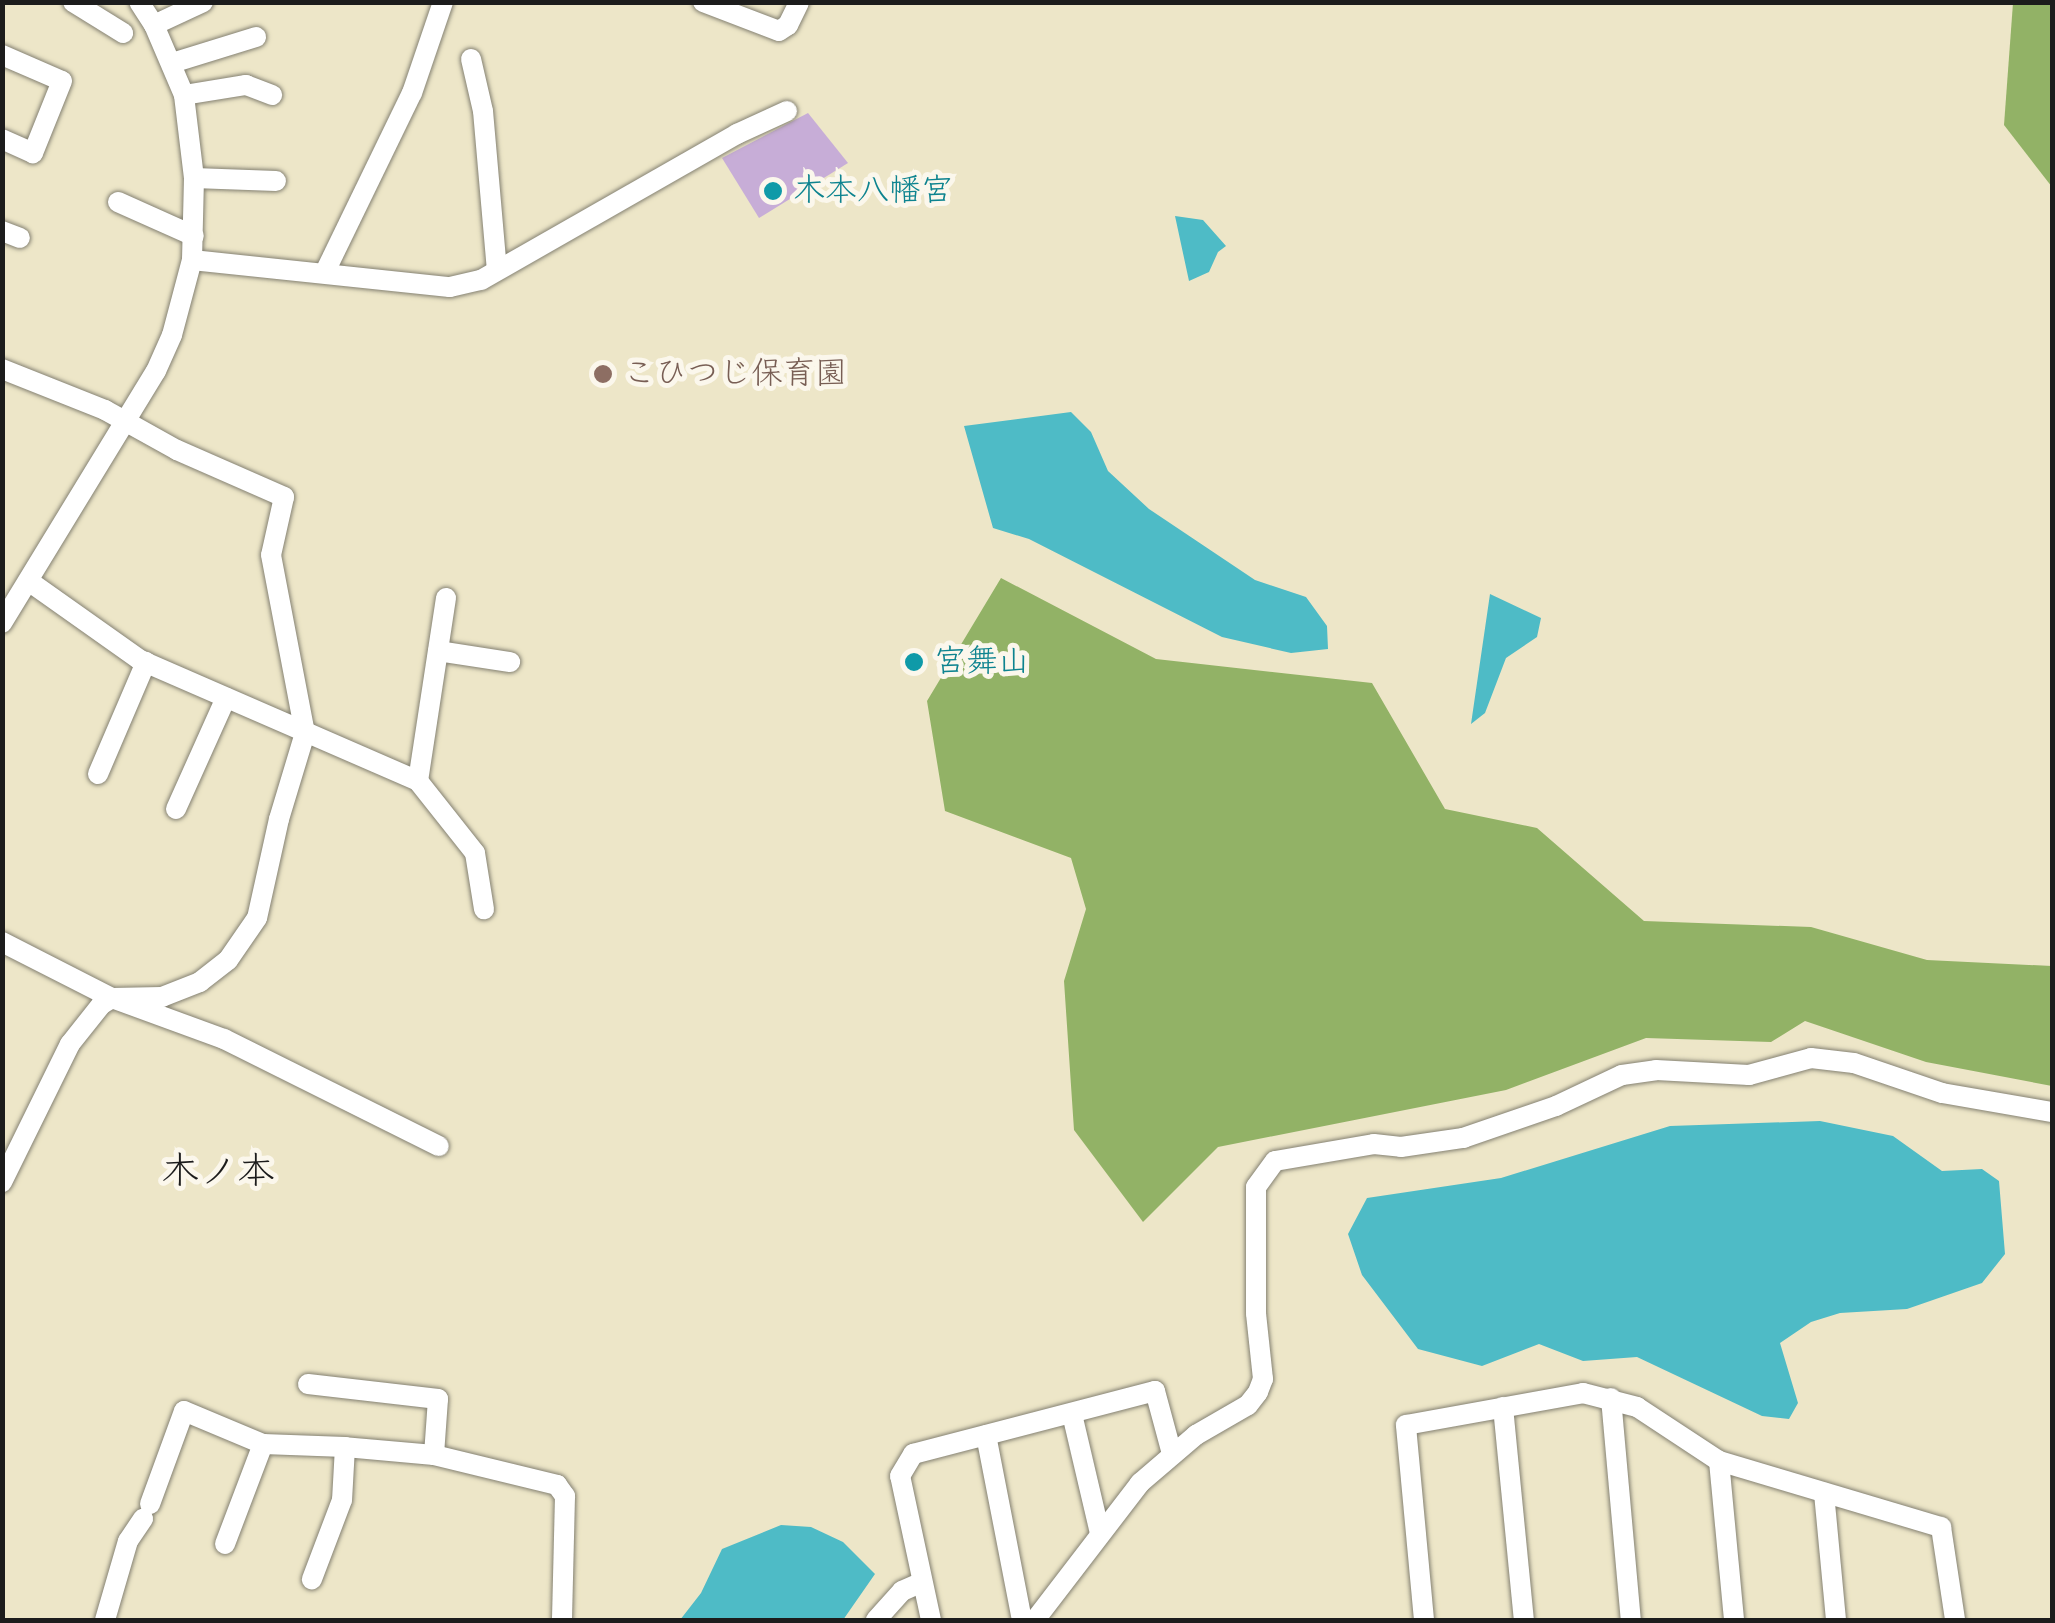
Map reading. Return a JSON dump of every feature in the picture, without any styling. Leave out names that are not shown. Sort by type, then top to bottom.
[{"type":"street","points":[[72,2],[123,34]]},
{"type":"street","points":[[2,623],[128,422],[172,335],[192,260],[194,178],[184,95],[154,25],[138,2]]},
{"type":"street","points":[[154,25],[203,2]]},
{"type":"street","points":[[324,272],[412,93],[443,2]]},
{"type":"street","points":[[704,2],[779,31],[788,24],[800,2]]},
{"type":"street","points":[[172,64],[256,37]]},
{"type":"street","points":[[2,55],[62,81],[32,153],[2,139]]},
{"type":"street","points":[[470,58],[483,111],[497,270]]},
{"type":"street","points":[[184,95],[246,85],[272,95]]},
{"type":"street","points":[[192,260],[450,287],[481,280],[737,134],[787,111]]},
{"type":"street","points":[[194,178],[276,181]]},
{"type":"street","points":[[118,202],[194,236]]},
{"type":"street","points":[[2,369],[128,422],[177,450],[284,497],[271,555],[305,733],[278,819],[257,918],[228,960],[200,982],[162,998],[112,998],[70,1044],[2,1182]]},
{"type":"street","points":[[30,582],[146,662],[418,781],[475,853],[484,909]]},
{"type":"street","points":[[418,781],[446,598]]},
{"type":"street","points":[[438,651],[510,662]]},
{"type":"street","points":[[98,774],[146,662]]},
{"type":"street","points":[[176,809],[226,698]]},
{"type":"street","points":[[2,942],[112,998],[224,1040],[438,1146]]},
{"type":"street","points":[[1035,1620],[1140,1484],[1172,1454],[1248,1405],[1263,1379],[1256,1313],[1256,1187],[1275,1161],[1374,1144],[1400,1147],[1463,1138],[1540,1112],[1622,1075],[1656,1070],[1749,1074],[1811,1058],[1854,1063],[1942,1093],[2052,1112]]},
{"type":"street","points":[[308,1384],[438,1399],[434,1455]]},
{"type":"street","points":[[931,1620],[900,1476],[912,1454],[1155,1391],[1172,1454]]},
{"type":"street","points":[[1424,1620],[1406,1425],[1583,1392],[1638,1407],[1719,1461],[1940,1527],[1954,1620]]},
{"type":"street","points":[[1611,1398],[1631,1620]]},
{"type":"street","points":[[1504,1407],[1524,1620]]},
{"type":"street","points":[[109,1620],[128,1541],[146,1511],[184,1411],[263,1444],[434,1455],[557,1485],[564,1496],[562,1620]]},
{"type":"street","points":[[1072,1414],[1100,1534]]},
{"type":"street","points":[[986,1435],[1022,1620]]},
{"type":"street","points":[[225,1544],[263,1444]]},
{"type":"street","points":[[312,1579],[342,1500],[345,1447]]},
{"type":"street","points":[[1719,1461],[1734,1620]]},
{"type":"street","points":[[1824,1493],[1836,1620]]},
{"type":"street","points":[[876,1620],[902,1590],[922,1582]]},
{"type":"green space","points":[[2013,3],[2052,3],[2052,187],[2004,125]]},
{"type":"green space","points":[[1001,578],[1156,659],[1372,683],[1445,809],[1537,828],[1644,921],[1811,927],[1927,960],[2052,966],[2052,1086],[1926,1062],[1805,1021],[1771,1042],[1646,1038],[1506,1090],[1218,1147],[1143,1222],[1074,1130],[1064,981],[1086,909],[1071,858],[945,811],[927,701]]},
{"type":"water","points":[[1175,216],[1203,220],[1226,246],[1218,252],[1209,272],[1189,281]]},
{"type":"water","points":[[1071,412],[1091,432],[1108,471],[1149,509],[1255,580],[1306,597],[1327,626],[1328,649],[1291,653],[1222,637],[1029,539],[993,528],[964,426]]},
{"type":"water","points":[[1490,594],[1541,618],[1537,637],[1506,658],[1485,713],[1471,724]]},
{"type":"water","points":[[1820,1121],[1893,1136],[1942,1171],[1982,1169],[1999,1181],[2005,1254],[1982,1283],[1907,1309],[1840,1313],[1811,1322],[1780,1343],[1798,1403],[1789,1419],[1762,1416],[1637,1357],[1583,1361],[1539,1344],[1482,1366],[1418,1349],[1362,1275],[1348,1234],[1367,1198],[1501,1178],[1670,1126]]},
{"type":"water","points":[[781,1525],[811,1527],[843,1542],[875,1574],[843,1620],[680,1620],[701,1593],[722,1549]]},
{"type":"building","name":"木本八幡宮","points":[[808,113],[848,163],[759,218],[722,158]]},
{"type":"place","name":"木本八幡宮","points":[[773,191]]},
{"type":"place","name":"こひつじ保育園","points":[[603,374]]},
{"type":"place","name":"宮舞山","points":[[914,662]]},
{"type":"district","name":"木ノ本","points":[[218,1173]]}]
